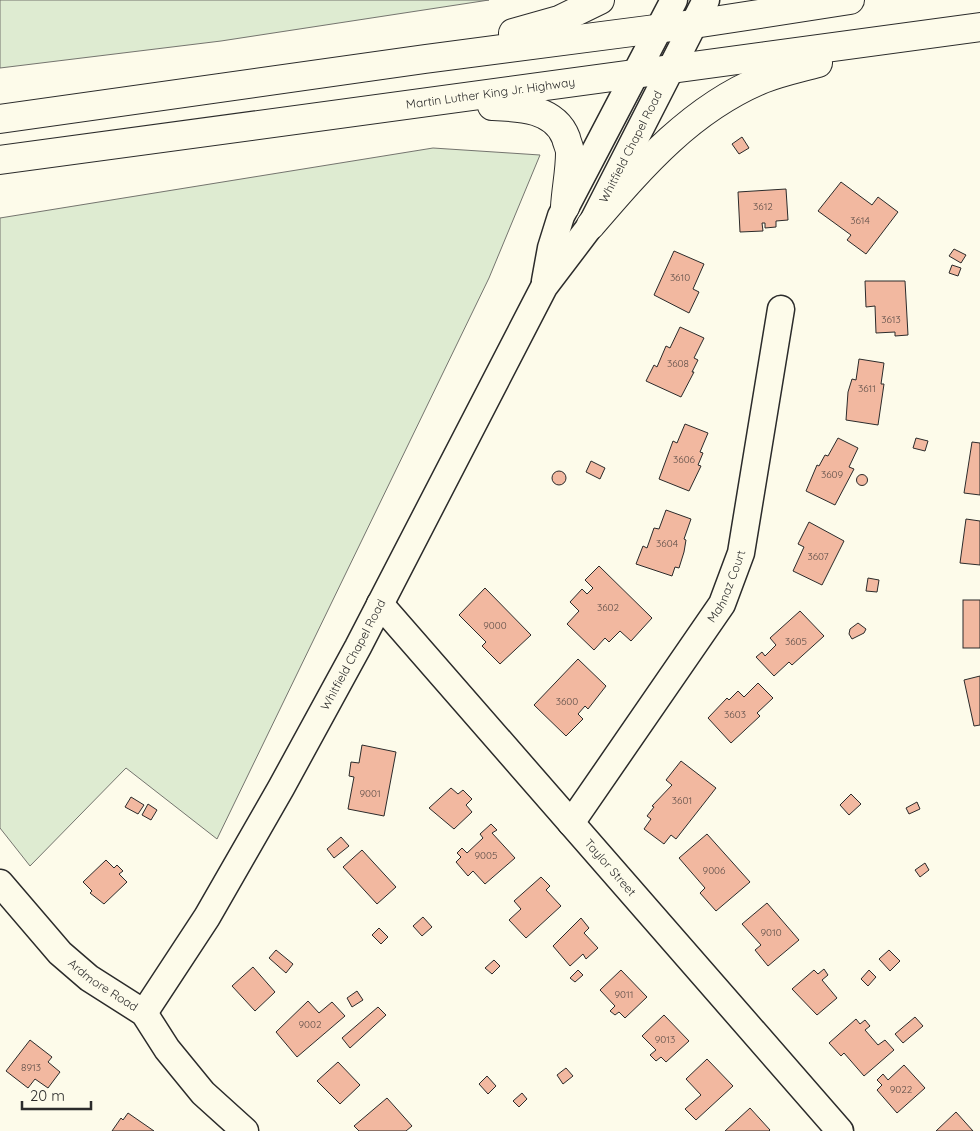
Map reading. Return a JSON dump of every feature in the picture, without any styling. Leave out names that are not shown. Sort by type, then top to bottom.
[{"type":"main road","points":[[425,59],[559,20],[600,0]]},
{"type":"main road","points":[[0,118],[660,28],[700,12],[850,0]]},
{"type":"main road","name":"Martin Luther King Jr. Highway","points":[[0,160],[426,104],[980,26]]},
{"type":"main road","points":[[591,226],[666,141],[700,114],[727,97],[764,79],[904,37]]},
{"type":"main road","points":[[426,104],[520,107],[537,111],[554,122],[564,133],[570,151],[565,207]]},
{"type":"street","name":"Whitfield Chapel Road","points":[[544,287],[551,248],[565,207],[674,0]]},
{"type":"street","name":"Whitfield Chapel Road","points":[[144,1013],[207,917],[282,788],[380,604],[544,287],[591,226],[700,12]]},
{"type":"street","name":"Mahnaz Court","points":[[571,822],[722,604],[741,553],[781,309]]},
{"type":"street","name":"Taylor Street","points":[[380,604],[840,1131]]},
{"type":"street","name":"Ardmore Road","points":[[0,883],[60,953],[89,978],[144,1013],[167,1049],[203,1092],[245,1131]]},
{"type":"green space","points":[[0,0],[489,0],[221,41],[0,68]]},
{"type":"green space","points":[[433,148],[540,155],[489,278],[217,839],[126,768],[30,866],[0,828],[0,218]]},
{"type":"building","points":[[742,137],[749,148],[739,154],[732,144]]},
{"type":"building","points":[[841,182],[872,205],[878,197],[898,212],[866,254],[847,240],[851,235],[818,211]]},
{"type":"building","points":[[786,189],[788,220],[776,221],[776,227],[765,228],[765,223],[762,223],[763,231],[740,232],[738,192]]},
{"type":"building","points":[[954,249],[966,255],[961,263],[949,256]]},
{"type":"building","points":[[674,251],[704,264],[693,289],[699,292],[689,313],[654,295]]},
{"type":"building","points":[[952,265],[961,268],[958,276],[949,273]]},
{"type":"building","points":[[865,281],[905,281],[908,335],[895,336],[895,332],[876,333],[875,306],[866,307]]},
{"type":"building","points":[[680,327],[704,338],[694,358],[698,360],[692,372],[694,372],[681,397],[646,381],[654,365],[657,367],[666,346],[670,348]]},
{"type":"building","points":[[859,359],[884,363],[881,384],[884,384],[878,425],[846,420],[848,392],[852,379],[856,380]]},
{"type":"building","points":[[685,424],[708,433],[700,452],[703,453],[698,465],[701,466],[689,491],[659,479],[673,441],[677,443]]},
{"type":"building","points":[[838,438],[858,448],[849,467],[854,469],[835,505],[806,491],[817,465],[819,466],[825,455],[828,456]]},
{"type":"building","points":[[916,438],[928,441],[925,451],[913,448]]},
{"type":"building","points":[[972,442],[980,443],[980,495],[964,493]]},
{"type":"building","points":[[591,461],[605,468],[600,479],[586,472]]},
{"type":"building","points":[[559,471],[564,473],[566,478],[564,483],[559,485],[554,483],[552,478],[554,473]]},
{"type":"building","points":[[862,474],[868,480],[862,486],[856,480]]},
{"type":"building","points":[[666,510],[691,519],[684,539],[686,540],[684,552],[679,568],[675,567],[672,576],[636,564],[643,546],[647,548],[654,528],[659,529]]},
{"type":"building","points":[[966,519],[980,521],[980,565],[960,563]]},
{"type":"building","points":[[809,522],[844,541],[822,585],[793,571],[804,547],[798,544]]},
{"type":"building","points":[[599,566],[652,618],[631,641],[620,631],[609,642],[605,638],[594,650],[567,624],[579,611],[570,602],[582,589],[587,594],[593,588],[585,580]]},
{"type":"building","points":[[868,578],[879,580],[877,592],[866,591]]},
{"type":"building","points":[[485,588],[531,635],[500,664],[482,646],[486,642],[459,615]]},
{"type":"building","points":[[963,600],[980,600],[980,648],[963,648]]},
{"type":"building","points":[[800,611],[824,636],[792,665],[789,662],[774,676],[756,657],[762,652],[765,656],[776,645],[770,638]]},
{"type":"building","points":[[858,623],[866,629],[864,633],[852,639],[849,634],[850,629]]},
{"type":"building","points":[[578,659],[606,686],[588,709],[585,706],[578,714],[583,719],[566,736],[534,705]]},
{"type":"building","points":[[980,676],[980,725],[974,726],[964,680]]},
{"type":"building","points":[[758,683],[773,698],[757,713],[760,716],[731,743],[708,718],[727,698],[729,700],[738,691],[744,697]]},
{"type":"building","points":[[362,745],[396,752],[384,816],[348,809],[354,777],[349,776],[351,762],[359,763]]},
{"type":"building","points":[[681,761],[716,788],[676,839],[671,835],[664,844],[644,829],[651,819],[647,816],[654,807],[652,806],[672,785],[666,780]]},
{"type":"building","points":[[451,788],[458,794],[463,790],[472,799],[466,805],[472,812],[454,829],[429,808]]},
{"type":"building","points":[[851,794],[861,804],[849,815],[840,805]]},
{"type":"building","points":[[131,797],[144,805],[138,814],[125,807]]},
{"type":"building","points":[[917,802],[920,809],[909,814],[906,808]]},
{"type":"building","points":[[148,804],[157,810],[151,820],[142,815]]},
{"type":"building","points":[[491,824],[497,830],[492,833],[515,858],[485,884],[473,871],[468,876],[456,862],[461,857],[457,853],[462,848],[467,853],[483,838],[480,834]]},
{"type":"building","points":[[707,834],[750,882],[716,911],[700,893],[705,888],[679,858]]},
{"type":"building","points":[[341,837],[349,846],[334,858],[327,849]]},
{"type":"building","points":[[362,850],[396,887],[377,904],[343,867]]},
{"type":"building","points":[[106,860],[114,868],[117,865],[123,871],[119,874],[127,882],[104,904],[90,893],[92,891],[83,882]]},
{"type":"building","points":[[925,863],[929,870],[920,877],[915,870]]},
{"type":"building","points":[[541,877],[550,886],[546,890],[561,906],[526,938],[509,920],[521,909],[514,901]]},
{"type":"building","points":[[767,903],[799,940],[768,966],[755,950],[761,945],[742,924]]},
{"type":"building","points":[[423,917],[432,927],[422,936],[413,926]]},
{"type":"building","points":[[581,918],[589,928],[584,933],[598,948],[586,959],[583,954],[570,966],[553,946]]},
{"type":"building","points":[[379,928],[388,937],[381,944],[372,935]]},
{"type":"building","points":[[276,950],[293,964],[286,973],[269,958]]},
{"type":"building","points":[[889,950],[900,961],[890,971],[879,959]]},
{"type":"building","points":[[494,960],[500,966],[492,974],[485,968]]},
{"type":"building","points":[[253,967],[275,992],[255,1011],[232,986]]},
{"type":"building","points":[[824,969],[828,975],[822,980],[837,998],[817,1015],[792,989],[814,970],[818,974]]},
{"type":"building","points":[[578,970],[583,975],[575,982],[570,978]]},
{"type":"building","points":[[621,970],[647,997],[625,1018],[619,1012],[615,1015],[610,1011],[615,1006],[600,990]]},
{"type":"building","points":[[869,970],[876,977],[868,986],[861,979]]},
{"type":"building","points":[[357,991],[363,1000],[352,1007],[347,998]]},
{"type":"building","points":[[308,1001],[319,1013],[332,1002],[345,1016],[297,1057],[276,1032]]},
{"type":"building","points":[[378,1007],[386,1015],[350,1048],[342,1038]]},
{"type":"building","points":[[664,1015],[689,1041],[666,1062],[661,1057],[656,1061],[650,1055],[656,1050],[642,1036]]},
{"type":"building","points":[[915,1017],[923,1026],[903,1043],[895,1034]]},
{"type":"building","points":[[856,1019],[860,1024],[865,1020],[870,1026],[865,1030],[878,1045],[885,1040],[894,1050],[864,1076],[844,1053],[841,1056],[829,1043]]},
{"type":"building","points":[[30,1040],[52,1057],[48,1062],[60,1072],[48,1088],[35,1079],[28,1088],[6,1071]]},
{"type":"building","points":[[707,1059],[733,1086],[696,1120],[685,1109],[701,1095],[686,1079]]},
{"type":"building","points":[[338,1062],[360,1085],[340,1104],[317,1081]]},
{"type":"building","points":[[904,1065],[925,1088],[897,1113],[877,1090],[882,1085],[877,1080],[883,1074],[888,1080]]},
{"type":"building","points":[[566,1068],[573,1076],[563,1084],[557,1075]]},
{"type":"building","points":[[487,1076],[496,1086],[488,1094],[479,1084]]},
{"type":"building","points":[[522,1093],[527,1099],[519,1107],[513,1101]]},
{"type":"building","points":[[387,1098],[412,1126],[406,1131],[359,1131],[354,1126]]},
{"type":"building","points":[[750,1108],[769,1131],[725,1131]]},
{"type":"building","points":[[956,1112],[973,1131],[936,1131]]},
{"type":"building","points":[[128,1113],[154,1131],[112,1131],[121,1118],[123,1120]]}]
